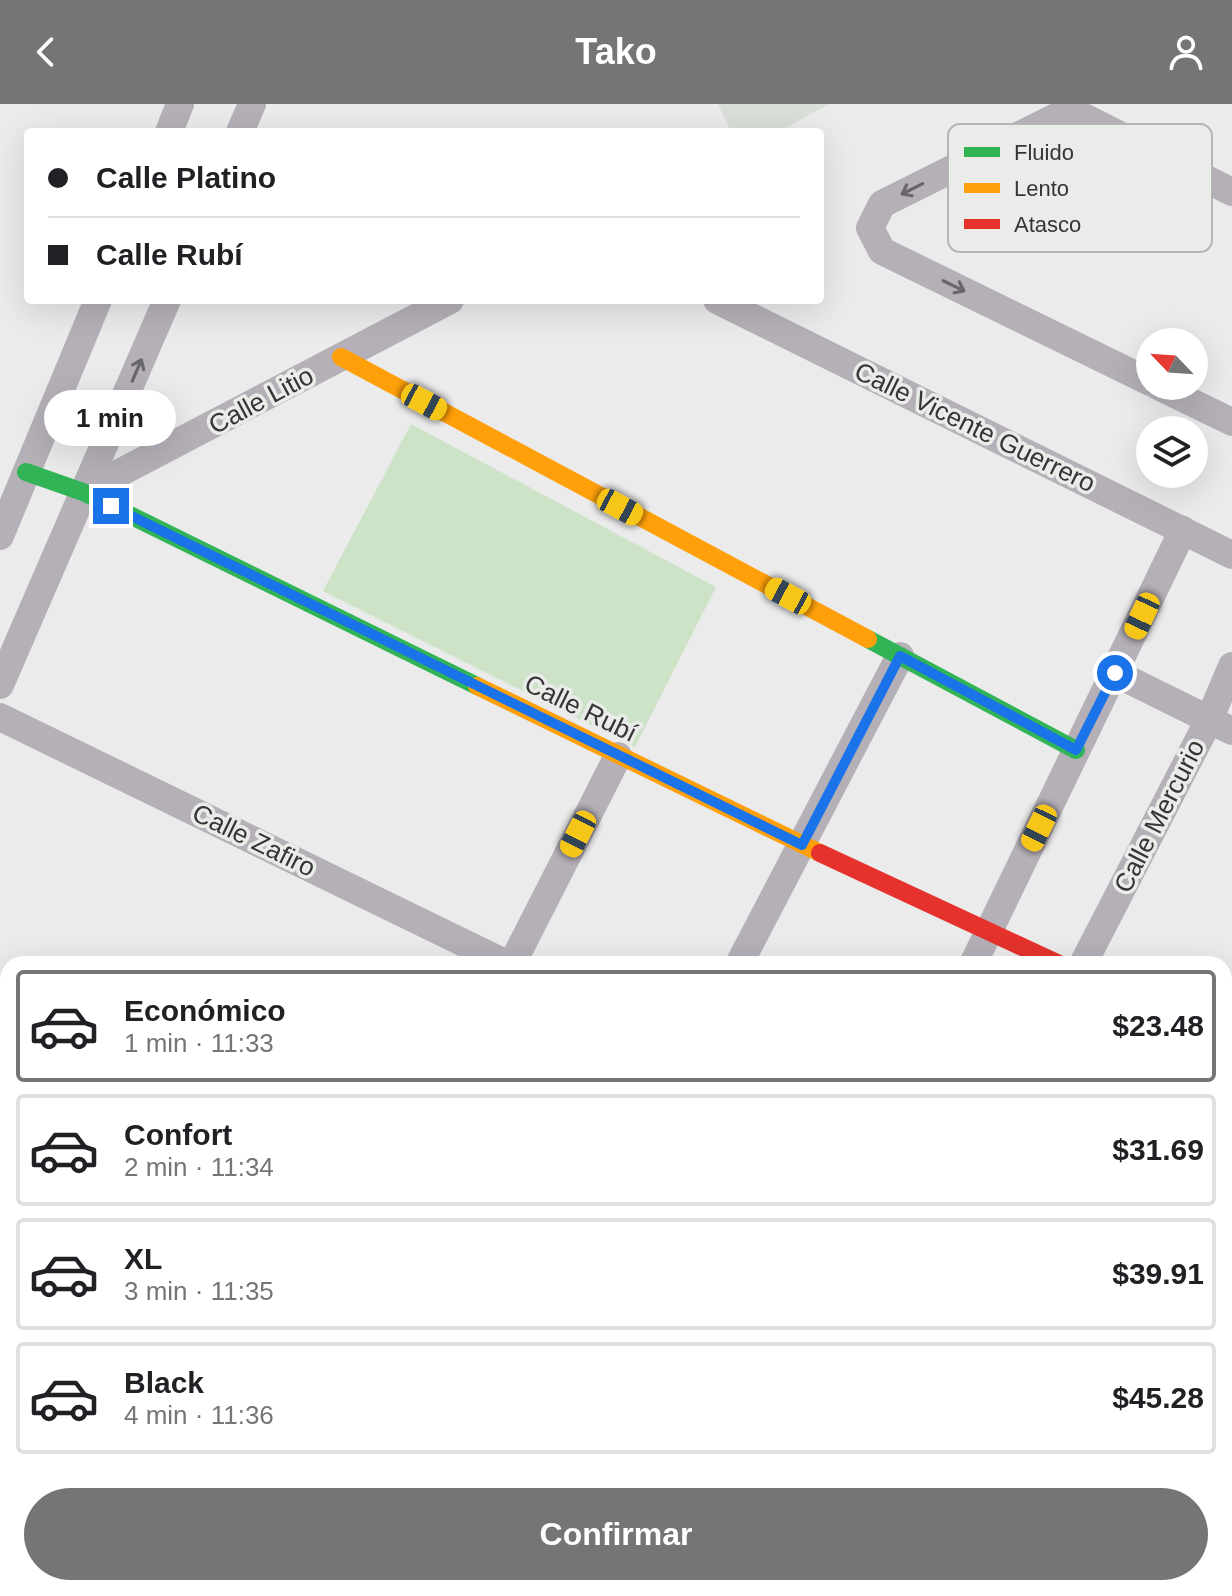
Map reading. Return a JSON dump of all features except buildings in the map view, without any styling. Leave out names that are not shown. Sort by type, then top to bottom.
[{"type":"street","points":[[171,128],[180,104]]},
{"type":"street","points":[[242,128],[252,104]]},
{"type":"street","points":[[1042,124],[1070,110],[1098,124]]},
{"type":"street","points":[[948,171],[882,204],[870,228],[882,251],[1136,375]]},
{"type":"street","points":[[1212,182],[1232,192]]},
{"type":"street","points":[[0,536],[96,304]]},
{"type":"street","points":[[0,685],[165,304]]},
{"type":"street","name":"Calle Litio","points":[[83,492],[104,484],[442,304]]},
{"type":"street","name":"Calle Vicente Guerrero","points":[[725,304],[1232,555]]},
{"type":"street","points":[[341,357],[1076,750]]},
{"type":"street","points":[[1187,400],[1232,422]]},
{"type":"street","points":[[0,483],[26,472],[83,492]]},
{"type":"street","name":"Calle Rubí","points":[[83,492],[618,756],[1041,956]]},
{"type":"street","points":[[977,956],[1183,530]]},
{"type":"street","points":[[743,956],[900,656]]},
{"type":"street","name":"Calle Mercurio","points":[[1088,956],[1220,725],[1232,666]]},
{"type":"street","points":[[1115,673],[1220,725]]},
{"type":"street","name":"Calle Zafiro","points":[[0,717],[493,956]]},
{"type":"street","points":[[514,956],[618,756]]},
{"type":"shaded area","points":[[718,104],[829,104],[785,128],[729,128]]},
{"type":"green space","points":[[411,424],[716,587],[635,747],[323,591]]},
{"type":"traffic: fast","points":[[26,472],[83,492],[477,686]]},
{"type":"traffic: fast","points":[[868,639],[1076,750]]},
{"type":"traffic: slow","points":[[341,357],[868,639]]},
{"type":"traffic: slow","points":[[477,686],[820,853]]},
{"type":"traffic: jam","points":[[820,853],[1042,956]]},
{"type":"route","points":[[111,506],[802,845],[900,656],[1076,750],[1115,673]]}]
